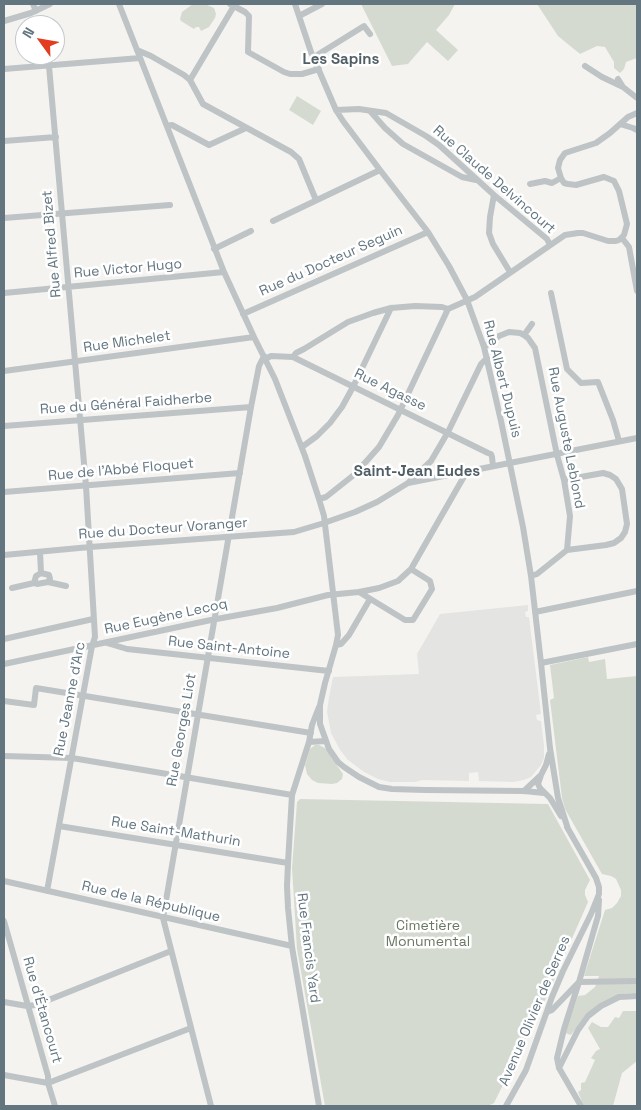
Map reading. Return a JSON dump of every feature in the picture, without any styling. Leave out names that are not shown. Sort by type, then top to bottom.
[{"type":"street","points":[[33,4],[36,11]]},
{"type":"street","points":[[4,21],[23,16],[50,4]]},
{"type":"street","points":[[119,4],[214,249],[275,379],[302,447],[324,516],[338,635],[320,705],[321,726],[334,756],[344,767],[359,777],[379,786],[392,789],[524,790],[544,793],[550,798],[596,878],[599,894],[598,916],[557,1058],[559,1068],[581,1106]]},
{"type":"street","name":"Rue Albert Dupuis","points":[[295,4],[318,69],[336,110],[428,232],[467,300],[484,347],[523,527],[531,576],[550,748],[558,798],[568,829]]},
{"type":"street","points":[[299,16],[322,4]]},
{"type":"street","points":[[190,80],[232,5],[249,16],[248,52],[290,74],[302,74],[318,69]]},
{"type":"street","points":[[314,57],[364,26],[370,34]]},
{"type":"street","points":[[137,50],[184,75],[190,80],[203,104],[291,152],[299,159],[316,200]]},
{"type":"street","points":[[4,70],[140,58]]},
{"type":"street","name":"Rue Alfred Bizet","points":[[50,66],[80,420]]},
{"type":"street","points":[[585,66],[623,87],[637,98]]},
{"type":"street","points":[[618,79],[623,87]]},
{"type":"street","name":"Rue Claude Delvincourt","points":[[336,110],[359,109],[386,113],[426,136],[439,145],[494,195],[547,239],[550,245]]},
{"type":"street","points":[[370,111],[403,144],[462,177],[478,180]]},
{"type":"street","points":[[319,499],[326,497],[340,486],[366,462],[384,438],[401,409],[448,309],[475,297],[565,235],[578,232],[608,241],[616,241],[622,238],[627,224],[619,191],[614,181],[604,177],[576,185],[568,184],[561,178],[558,168],[562,156],[596,143],[612,132],[628,117],[637,114]]},
{"type":"street","points":[[620,124],[637,130]]},
{"type":"street","points":[[167,126],[172,125],[209,145],[246,128]]},
{"type":"street","points":[[4,141],[56,137]]},
{"type":"street","points":[[273,221],[380,170]]},
{"type":"street","points":[[530,184],[545,181],[552,183],[561,178]]},
{"type":"street","points":[[494,195],[489,233],[493,244],[510,272]]},
{"type":"street","points":[[4,218],[170,205]]},
{"type":"street","points":[[214,249],[251,231]]},
{"type":"street","name":"Rue du Docteur Seguin","points":[[243,314],[428,232]]},
{"type":"street","points":[[622,238],[629,247],[637,291]]},
{"type":"street","name":"Rue Victor Hugo","points":[[4,293],[224,272]]},
{"type":"street","points":[[551,293],[567,369],[581,383],[598,382],[619,441]]},
{"type":"street","points":[[294,357],[296,353],[348,322],[391,308],[424,306],[448,309]]},
{"type":"street","points":[[302,447],[307,445],[330,423],[342,407],[391,308]]},
{"type":"street","points":[[484,347],[499,336],[510,332],[524,335],[532,324]]},
{"type":"street","name":"Rue Auguste Leblond","points":[[524,335],[535,348],[564,480],[570,516],[567,550]]},
{"type":"street","name":"Rue Michelet","points":[[4,371],[254,337]]},
{"type":"street","name":"Rue Agasse","points":[[264,358],[271,356],[294,357],[491,454],[493,466]]},
{"type":"street","name":"Rue Georges Liot","points":[[210,1106],[163,918],[251,407],[259,366],[264,358]]},
{"type":"street","points":[[408,483],[431,461],[448,432],[482,364],[487,358]]},
{"type":"street","name":"Rue du Général Faidherbe","points":[[4,426],[251,407]]},
{"type":"street","name":"Rue Jeanne d'Arc","points":[[47,891],[95,637],[80,420]]},
{"type":"street","points":[[408,483],[637,438]]},
{"type":"street","name":"Rue de l'Abbé Floquet","points":[[4,492],[240,473]]},
{"type":"street","points":[[360,592],[405,620],[413,620],[432,589],[430,580],[410,569],[466,473]]},
{"type":"street","points":[[531,576],[537,574],[567,550],[614,543],[625,532],[627,524],[622,489],[616,479],[603,473],[564,480]]},
{"type":"street","name":"Rue du Docteur Voranger","points":[[4,555],[294,532],[324,524],[355,512],[377,502],[408,483]]},
{"type":"street","points":[[40,552],[41,573]]},
{"type":"street","name":"Rue Eugène Lecoq","points":[[4,664],[214,619],[277,608],[302,601],[379,588],[398,581],[410,569]]},
{"type":"street","points":[[34,583],[36,576],[41,573],[49,575],[50,579],[48,582]]},
{"type":"street","points":[[12,588],[48,582],[66,586]]},
{"type":"street","points":[[535,612],[637,591]]},
{"type":"street","points":[[336,645],[341,644],[349,634],[370,599]]},
{"type":"street","points":[[4,639],[93,619]]},
{"type":"street","points":[[124,638],[127,649]]},
{"type":"street","name":"Rue Saint-Antoine","points":[[106,643],[127,649],[329,671]]},
{"type":"street","points":[[541,663],[637,644]]},
{"type":"street","points":[[4,701],[34,705],[36,688],[311,731],[321,726]]},
{"type":"street","name":"Rue Francis Yard","points":[[320,705],[316,712],[293,794],[288,863],[288,908],[292,946],[320,1106]]},
{"type":"street","points":[[309,742],[326,741]]},
{"type":"street","name":"Rue Albert Dupuis","points":[[544,793],[538,784],[546,765],[550,748]]},
{"type":"street","points":[[4,756],[72,758],[293,794]]},
{"type":"street","name":"Rue Albert Dupuis","points":[[524,790],[541,775]]},
{"type":"street","points":[[544,793],[552,787],[555,778]]},
{"type":"street","name":"Rue Saint-Mathurin","points":[[59,826],[288,863]]},
{"type":"street","name":"Rue de la République","points":[[4,881],[292,946]]},
{"type":"street","name":"Avenue Olivier de Serres","points":[[506,1106],[526,1070],[562,971],[599,894]]},
{"type":"street","name":"Rue d'Étancourt","points":[[4,921],[6,936],[48,1076],[48,1083],[55,1106]]},
{"type":"street","points":[[4,1002],[27,1006],[36,1005],[171,951]]},
{"type":"street","points":[[547,1012],[552,1010],[579,982],[637,981]]},
{"type":"street","points":[[559,1068],[578,1030],[588,1016],[601,1006],[620,997],[637,996]]},
{"type":"street","points":[[4,1075],[48,1083],[191,1028]]},
{"type":"shaded area","points":[[528,605],[528,611],[525,612],[526,617],[529,617],[541,714],[536,715],[537,720],[541,721],[544,745],[544,758],[531,777],[514,782],[479,781],[478,772],[469,773],[469,781],[422,780],[415,782],[390,782],[378,779],[364,772],[348,760],[331,733],[327,712],[333,677],[419,674],[417,654],[440,614]]},
{"type":"green space","points":[[193,4],[205,4],[214,8],[216,14],[209,27],[201,31],[199,27],[194,29],[180,19],[182,12]]},
{"type":"green space","points":[[361,4],[455,4],[449,15],[436,30],[458,50],[448,61],[427,42],[408,64],[392,66]]},
{"type":"green space","points":[[537,4],[637,4],[637,58],[626,62],[624,69],[620,73],[614,68],[614,62],[605,47],[597,46],[580,54],[558,36]]},
{"type":"green space","points":[[297,96],[321,111],[313,125],[289,110]]},
{"type":"green space","points":[[588,657],[589,662],[605,659],[607,679],[637,676],[637,993],[621,994],[586,1014],[571,1035],[565,1033],[578,996],[585,995],[595,987],[599,976],[584,976],[605,910],[612,908],[621,896],[621,890],[616,879],[602,874],[565,809],[562,798],[550,700],[554,698],[550,665]]},
{"type":"green space","points":[[315,745],[325,748],[343,774],[342,779],[337,783],[318,783],[307,774],[305,765],[310,749]]},
{"type":"green space","name":"Cimetière Monumental","points":[[300,799],[548,804],[590,880],[585,890],[588,902],[546,998],[494,1103],[488,1106],[325,1106],[297,949],[292,868],[297,802]]},
{"type":"green space","points":[[623,1011],[637,1011],[637,1061],[622,1073],[613,1106],[584,1106],[578,1092],[581,1090],[581,1083],[585,1082],[595,1060],[591,1058],[600,1049],[588,1028],[592,1022],[601,1027],[608,1027],[615,1017],[619,1018]]},
{"type":"district","name":"Les Sapins","points":[[341,60]]},
{"type":"district","name":"Saint-Jean Eudes","points":[[417,472]]}]
